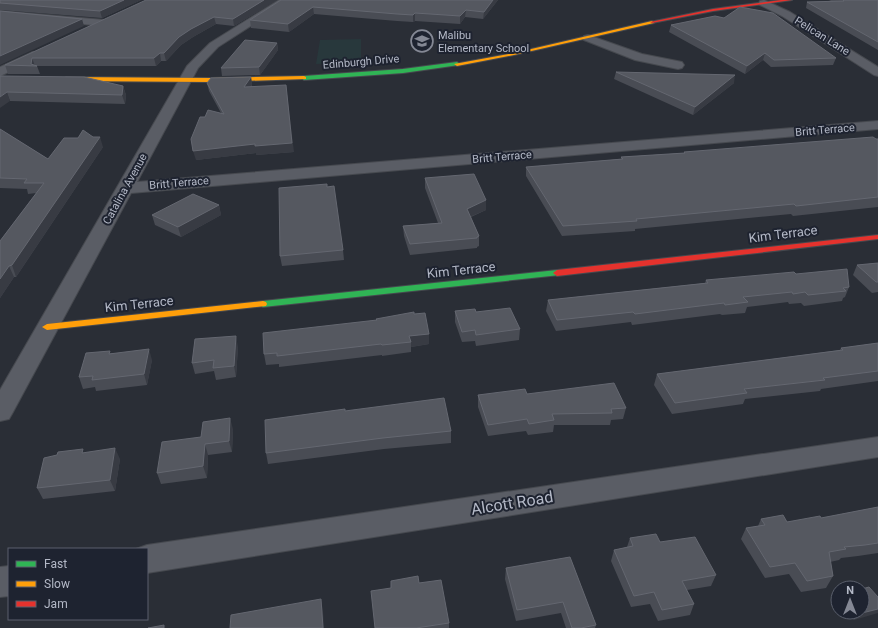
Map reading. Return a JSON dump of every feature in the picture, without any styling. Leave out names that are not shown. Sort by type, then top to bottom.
[{"type":"street","name":"Catalina Avenue","points":[[0,412],[193,66],[214,45],[286,0]]},
{"type":"street","name":"Edinburgh Drive","points":[[56,79],[306,79],[399,72],[484,60],[702,12],[790,0]]},
{"type":"street","name":"Pelican Lane","points":[[764,3],[786,14],[878,72]]},
{"type":"street","points":[[0,14],[104,23]]},
{"type":"street","points":[[83,33],[117,17]]},
{"type":"street","points":[[588,38],[639,57],[678,65]]},
{"type":"street","points":[[3,77],[40,53]]},
{"type":"street","name":"Britt Terrace","points":[[126,188],[878,125]]},
{"type":"street","name":"Kim Terrace","points":[[48,327],[670,261],[878,237]]},
{"type":"street","name":"Alcott Road","points":[[148,559],[878,447]]},
{"type":"shaded area","points":[[361,39],[361,62],[316,64],[320,40]]},
{"type":"building","points":[[0,0],[124,0],[100,11],[0,3]]},
{"type":"building","points":[[146,0],[264,0],[233,19],[214,17],[191,29],[179,37],[164,53],[160,53],[154,58],[32,58],[31,64],[37,66],[5,65]]},
{"type":"building","points":[[281,0],[493,0],[484,12],[466,10],[460,16],[415,13],[413,15],[313,7],[288,24],[250,20]]},
{"type":"building","points":[[843,0],[878,0],[878,42],[807,2],[844,1]]},
{"type":"building","points":[[740,7],[773,13],[836,58],[774,60],[765,53],[747,66],[671,25],[715,16],[724,18]]},
{"type":"building","points":[[0,11],[82,19],[0,56]]},
{"type":"building","points":[[245,40],[277,43],[259,67],[221,68]]},
{"type":"building","points":[[616,72],[735,75],[695,107]]},
{"type":"building","points":[[0,76],[84,77],[123,86],[122,95],[7,92],[0,97]]},
{"type":"building","points":[[251,77],[244,87],[286,85],[292,143],[255,146],[255,144],[193,151],[191,139],[200,117],[205,117],[208,110],[224,114],[207,83],[211,78]]},
{"type":"building","points":[[0,129],[48,159],[64,138],[78,138],[83,130],[93,137],[100,137],[12,265],[9,266],[0,279],[0,241],[44,183],[24,183],[27,179],[0,178]]},
{"type":"building","points":[[873,137],[878,139],[878,197],[796,206],[794,204],[636,219],[637,221],[563,226],[526,167],[623,159],[621,157]]},
{"type":"building","points":[[474,174],[486,200],[467,209],[479,236],[477,238],[410,244],[403,226],[442,223],[425,178]]},
{"type":"building","points":[[327,184],[327,187],[334,186],[343,250],[280,256],[279,188]]},
{"type":"building","points":[[193,194],[219,205],[178,227],[152,215]]},
{"type":"building","points":[[878,263],[878,282],[876,282],[857,265]]},
{"type":"building","points":[[847,269],[849,287],[843,288],[846,291],[808,295],[805,292],[793,294],[792,292],[743,297],[748,302],[725,305],[724,303],[635,314],[633,312],[557,320],[548,300],[708,283],[706,280]]},
{"type":"building","points":[[510,308],[520,329],[476,335],[475,330],[462,332],[455,311],[475,309],[476,312]]},
{"type":"building","points":[[414,312],[414,314],[425,313],[429,334],[409,336],[411,342],[277,356],[277,353],[264,354],[263,333],[377,320],[376,319]]},
{"type":"building","points":[[236,336],[234,366],[213,368],[214,360],[192,363],[195,339]]},
{"type":"building","points":[[878,343],[878,371],[823,378],[825,380],[744,389],[747,393],[675,403],[657,374],[843,350],[841,348]]},
{"type":"building","points":[[149,349],[144,374],[92,380],[93,376],[79,377],[86,353],[110,351],[109,354]]},
{"type":"building","points":[[614,383],[626,408],[611,409],[612,413],[552,414],[554,420],[529,424],[527,419],[488,425],[478,395],[525,389],[527,394]]},
{"type":"building","points":[[444,398],[451,431],[266,453],[265,420]]},
{"type":"building","points":[[230,418],[229,441],[205,444],[203,466],[157,473],[162,442],[201,437],[203,422]]},
{"type":"building","points":[[115,448],[110,480],[37,488],[44,458],[57,455],[58,452],[83,449],[82,453]]},
{"type":"building","points":[[878,507],[878,543],[844,547],[846,549],[829,552],[833,576],[807,581],[795,563],[770,567],[746,528],[765,525],[761,519],[783,515],[787,522],[820,516],[821,518]]},
{"type":"building","points":[[656,534],[660,542],[695,537],[716,575],[682,581],[694,604],[662,610],[654,592],[634,596],[614,550],[633,546],[630,538]]},
{"type":"building","points":[[570,557],[596,625],[572,628],[563,602],[517,610],[506,568]]},
{"type":"building","points":[[418,576],[419,583],[441,580],[449,623],[416,628],[375,628],[371,591],[391,588],[391,581]]},
{"type":"building","points":[[870,588],[878,597],[878,609],[870,611]]},
{"type":"building","points":[[321,599],[323,628],[230,628],[231,615]]},
{"type":"building","points":[[164,625],[164,628],[148,628]]},
{"type":"traffic: fast","points":[[304,78],[403,71],[457,64]]},
{"type":"traffic: fast","points":[[263,304],[557,273]]},
{"type":"traffic: slow","points":[[457,64],[514,54],[652,22]]},
{"type":"traffic: slow","points":[[66,79],[211,80],[304,78]]},
{"type":"traffic: slow","points":[[47,327],[263,304]]},
{"type":"traffic: jam","points":[[652,22],[713,10],[790,0]]},
{"type":"traffic: jam","points":[[557,273],[878,237]]},
{"type":"place","name":"Malibu Elementary School","points":[[422,41]]}]
